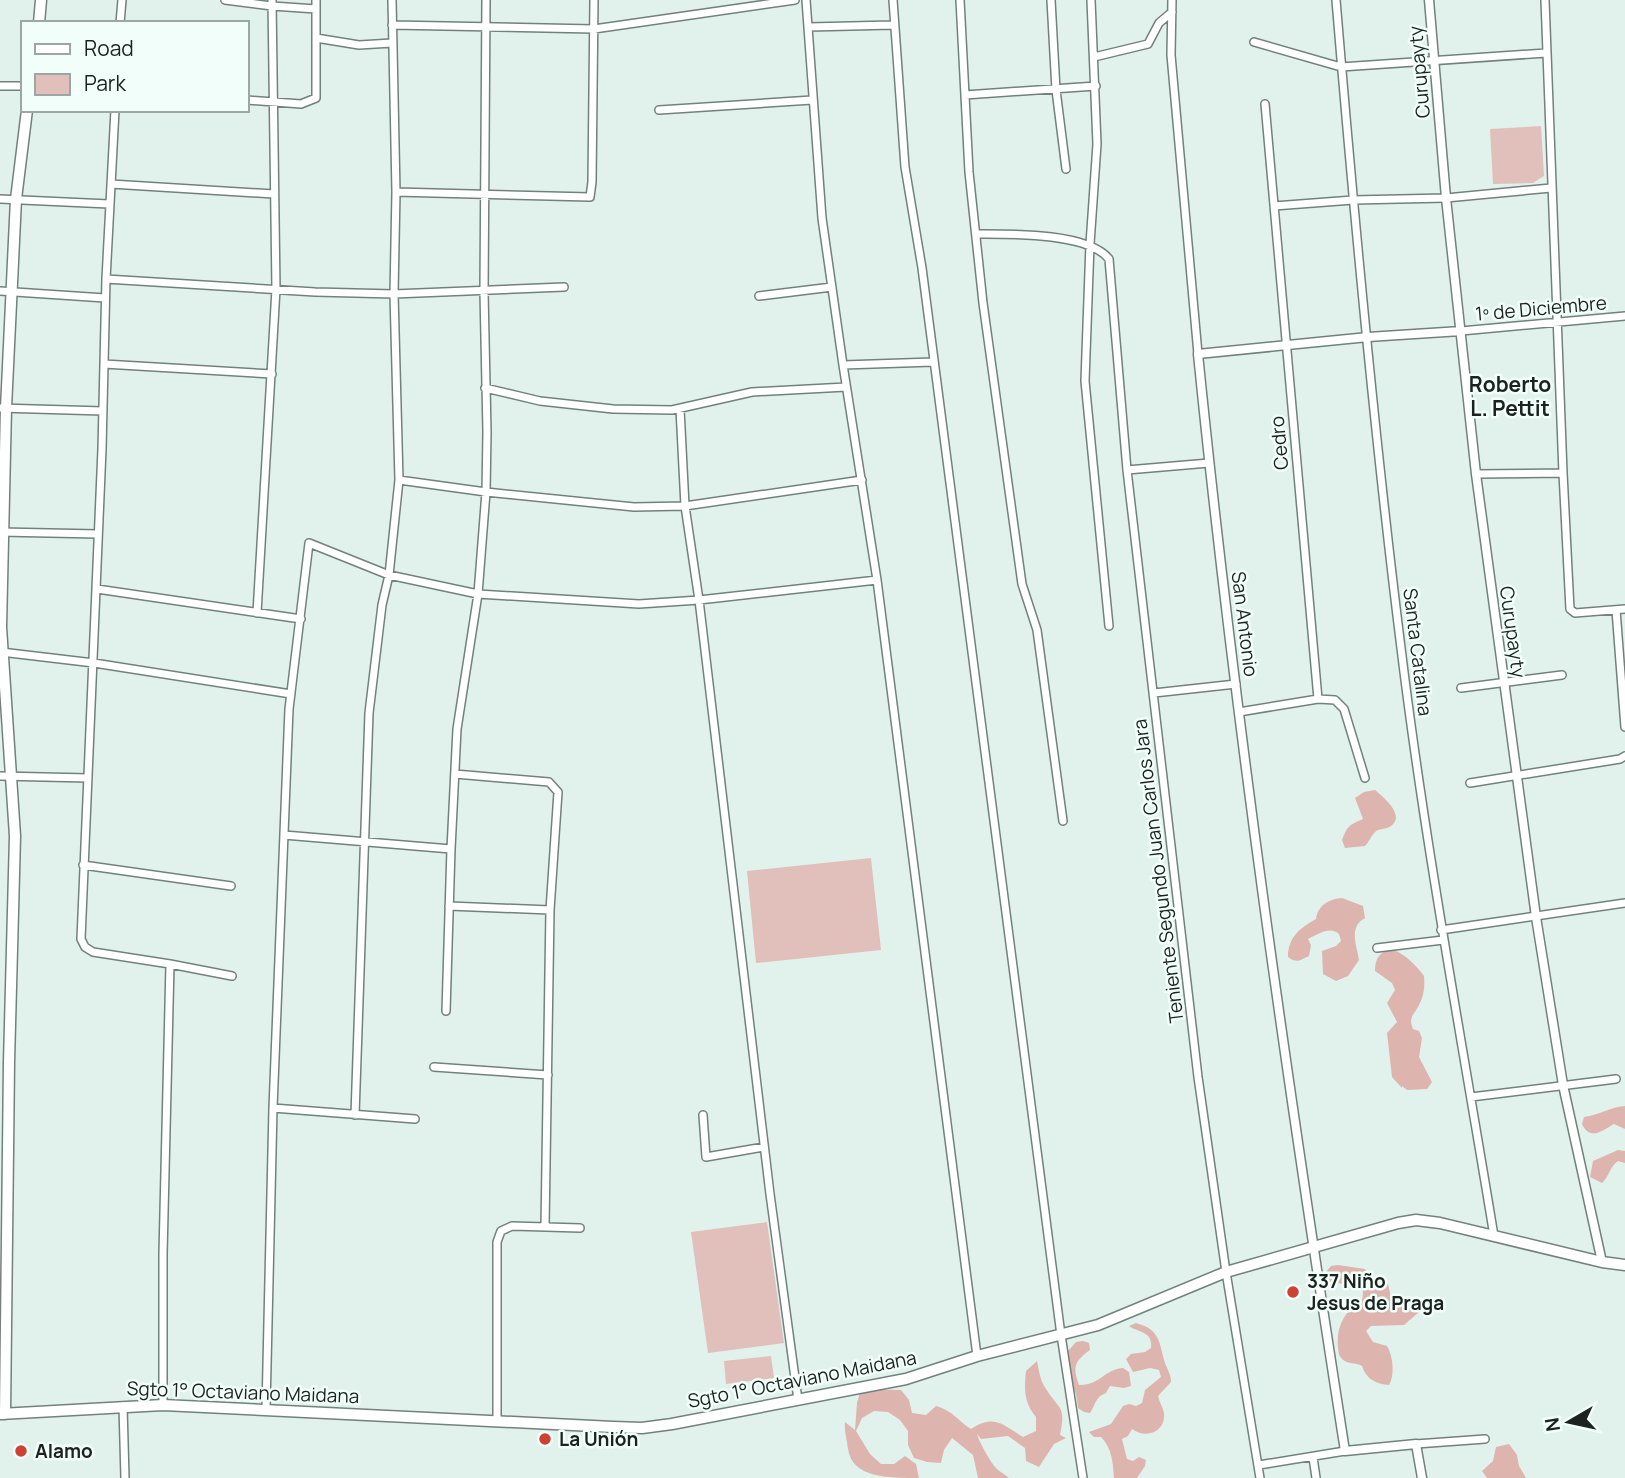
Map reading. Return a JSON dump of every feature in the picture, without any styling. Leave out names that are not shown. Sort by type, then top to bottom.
[{"type":"main road","points":[[39,21],[41,0]]},
{"type":"main road","points":[[2,1414],[15,836],[1,652],[3,408],[16,199],[27,112]]},
{"type":"main road","name":"Sgto 1° Octaviano Maidana","points":[[2,1414],[163,1405],[642,1428],[906,1379],[977,1356],[1098,1325],[1226,1272],[1263,1260],[1315,1248],[1364,1231],[1416,1220],[1440,1223],[1602,1262],[1625,1265]]},
{"type":"street","points":[[120,21],[122,0]]},
{"type":"street","points":[[225,0],[316,9]]},
{"type":"street","points":[[248,100],[301,104],[316,98],[316,0]]},
{"type":"street","points":[[355,1115],[369,713],[382,605],[389,575],[398,480],[392,0]]},
{"type":"street","points":[[446,1010],[457,729],[478,594],[486,492],[486,0]]},
{"type":"street","points":[[396,192],[590,197],[594,0]]},
{"type":"street","points":[[392,25],[594,29],[795,0]]},
{"type":"street","points":[[806,0],[822,218],[877,580],[977,1356]]},
{"type":"street","points":[[893,0],[905,167],[922,268],[1061,1335],[1083,1478]]},
{"type":"street","points":[[960,0],[965,95],[983,303],[1022,584],[1037,630],[1063,821]]},
{"type":"street","points":[[1051,0],[1056,90],[1066,169]]},
{"type":"street","points":[[1091,0],[1097,144],[1085,382],[1109,626]]},
{"type":"street","name":"San Antonio","points":[[1172,0],[1171,55],[1209,463],[1265,915],[1345,1451]]},
{"type":"street","name":"Santa Catalina","points":[[1336,0],[1353,200],[1401,650],[1441,930],[1494,1236]]},
{"type":"street","name":"Curupayty","points":[[1429,0],[1446,198],[1476,474],[1536,916],[1563,1085],[1602,1262]]},
{"type":"street","points":[[1545,0],[1570,609],[1575,613],[1625,609]]},
{"type":"street","points":[[257,613],[276,289],[272,3]]},
{"type":"street","points":[[1094,57],[1148,44],[1159,23],[1172,12]]},
{"type":"street","points":[[809,27],[893,25]]},
{"type":"street","points":[[316,38],[359,45],[392,43]]},
{"type":"street","points":[[1254,42],[1341,67],[1546,53]]},
{"type":"street","points":[[0,86],[21,86]]},
{"type":"street","points":[[965,95],[1096,86]]},
{"type":"street","points":[[659,110],[813,100]]},
{"type":"street","name":"Cedro","points":[[1265,104],[1318,699]]},
{"type":"street","points":[[115,112],[105,298],[97,589],[81,939],[85,947],[93,952],[233,976]]},
{"type":"street","points":[[111,184],[274,194]]},
{"type":"street","points":[[1274,206],[1353,200],[1446,198],[1552,188]]},
{"type":"street","points":[[0,199],[109,204]]},
{"type":"street","points":[[976,234],[1024,234],[1090,244]]},
{"type":"street","name":"Teniente Segundo Juan Carlos Jara","points":[[1090,244],[1109,258],[1127,470],[1198,1077],[1226,1272],[1260,1478]]},
{"type":"street","points":[[106,279],[394,294],[564,287]]},
{"type":"street","points":[[759,296],[832,287]]},
{"type":"street","points":[[0,291],[105,298]]},
{"type":"street","name":"1º de Diciembre","points":[[1461,331],[1625,316]]},
{"type":"street","points":[[1198,354],[1286,344],[1461,331]]},
{"type":"street","points":[[843,365],[933,362]]},
{"type":"street","points":[[104,364],[272,374]]},
{"type":"street","points":[[485,388],[540,401],[613,410],[680,409],[752,392],[846,387]]},
{"type":"street","points":[[3,408],[103,411]]},
{"type":"street","points":[[680,409],[685,506],[699,600],[764,1147],[798,1400]]},
{"type":"street","points":[[1127,470],[1209,463]]},
{"type":"street","points":[[1476,474],[1563,473]]},
{"type":"street","points":[[398,480],[634,507],[685,506],[862,480]]},
{"type":"street","points":[[2,532],[98,534]]},
{"type":"street","points":[[266,1408],[272,1108],[289,709],[309,543],[389,575],[478,594],[639,604],[877,580]]},
{"type":"street","points":[[97,589],[301,619]]},
{"type":"street","points":[[1616,610],[1625,727]]},
{"type":"street","points":[[1,652],[94,663],[291,694]]},
{"type":"street","points":[[1461,688],[1562,675]]},
{"type":"street","points":[[1154,693],[1236,684]]},
{"type":"street","points":[[1239,712],[1318,699],[1335,700],[1344,709],[1365,778]]},
{"type":"street","points":[[1470,783],[1625,756]]},
{"type":"street","points":[[455,774],[549,782],[554,786],[559,801],[551,910],[545,1227]]},
{"type":"street","points":[[0,776],[88,778]]},
{"type":"street","points":[[284,835],[451,849]]},
{"type":"street","points":[[83,865],[231,886]]},
{"type":"street","points":[[1441,930],[1625,903]]},
{"type":"street","points":[[449,906],[551,910]]},
{"type":"street","points":[[1377,948],[1443,940]]},
{"type":"street","points":[[163,1405],[163,1254],[170,964]]},
{"type":"street","points":[[434,1067],[548,1075]]},
{"type":"street","points":[[1471,1097],[1616,1079]]},
{"type":"street","points":[[272,1108],[415,1119]]},
{"type":"street","points":[[703,1115],[706,1157],[764,1147]]},
{"type":"street","points":[[497,1420],[497,1242],[501,1231],[512,1226],[580,1228]]},
{"type":"street","points":[[123,1406],[125,1478]]},
{"type":"street","points":[[1259,1465],[1345,1451],[1485,1439]]},
{"type":"street","points":[[1416,1444],[1422,1478]]},
{"type":"street","points":[[1312,1457],[1317,1478]]},
{"type":"green space","points":[[1541,126],[1544,176],[1533,183],[1493,184],[1490,129]]},
{"type":"green space","points":[[871,858],[881,950],[756,963],[747,871]]},
{"type":"green space","points":[[767,1222],[784,1343],[708,1353],[691,1232]]},
{"type":"green space","points":[[771,1356],[774,1378],[726,1384],[724,1361]]},
{"type":"shaded area","points":[[1375,790],[1392,806],[1395,822],[1375,832],[1365,846],[1345,848],[1342,840],[1347,829],[1363,819],[1355,798],[1364,792]]},
{"type":"shaded area","points":[[1342,898],[1363,906],[1365,918],[1355,932],[1359,960],[1348,976],[1336,981],[1323,974],[1322,951],[1341,941],[1339,934],[1335,932],[1324,932],[1308,939],[1311,945],[1309,956],[1296,961],[1288,957],[1290,944],[1296,934],[1316,919],[1325,904]]},
{"type":"shaded area","points":[[1390,949],[1409,959],[1424,976],[1423,995],[1411,1022],[1413,1029],[1419,1031],[1422,1038],[1419,1057],[1432,1082],[1427,1089],[1407,1090],[1392,1077],[1387,1033],[1397,1022],[1387,1003],[1395,990],[1392,983],[1375,971],[1378,957]]},
{"type":"shaded area","points":[[1625,1106],[1625,1129],[1614,1124],[1601,1132],[1592,1133],[1582,1124],[1584,1117]]},
{"type":"shaded area","points":[[1618,1150],[1625,1151],[1625,1163],[1615,1163],[1602,1183],[1590,1177],[1593,1161]]},
{"type":"shaded area","points":[[1331,1266],[1365,1269],[1374,1279],[1388,1284],[1391,1297],[1417,1305],[1419,1312],[1404,1325],[1371,1326],[1366,1331],[1373,1342],[1387,1346],[1389,1350],[1393,1371],[1389,1385],[1372,1380],[1362,1366],[1347,1362],[1339,1355],[1340,1326],[1350,1309],[1362,1300],[1363,1291],[1357,1280],[1344,1284],[1330,1282],[1326,1272]]},
{"type":"shaded area","points":[[1136,1323],[1149,1328],[1156,1336],[1171,1382],[1158,1396],[1164,1413],[1162,1425],[1148,1434],[1132,1429],[1128,1436],[1122,1439],[1127,1459],[1133,1461],[1139,1457],[1146,1460],[1145,1466],[1137,1478],[1114,1478],[1108,1446],[1101,1437],[1094,1437],[1089,1432],[1111,1424],[1123,1406],[1142,1403],[1145,1390],[1161,1377],[1159,1370],[1150,1368],[1133,1372],[1126,1359],[1131,1354],[1145,1352],[1151,1348],[1148,1335],[1129,1326]]},
{"type":"shaded area","points":[[1076,1342],[1089,1343],[1090,1350],[1076,1364],[1079,1385],[1092,1383],[1111,1371],[1123,1368],[1129,1372],[1131,1386],[1110,1386],[1090,1413],[1078,1408],[1070,1380],[1067,1352]]},
{"type":"shaded area","points":[[1037,1361],[1044,1386],[1062,1413],[1060,1435],[1066,1438],[1054,1444],[1039,1467],[1026,1461],[1025,1448],[1008,1436],[981,1439],[977,1434],[995,1467],[1009,1478],[978,1478],[973,1455],[952,1438],[944,1450],[941,1463],[914,1458],[908,1445],[908,1431],[900,1420],[888,1412],[874,1411],[862,1418],[856,1431],[870,1454],[881,1464],[894,1464],[905,1456],[916,1464],[919,1478],[873,1474],[856,1466],[851,1459],[845,1422],[855,1430],[861,1389],[901,1390],[909,1400],[912,1413],[926,1415],[936,1406],[951,1413],[971,1429],[986,1422],[998,1422],[1023,1437],[1036,1431],[1036,1417],[1027,1401],[1025,1384],[1026,1371]]},
{"type":"shaded area","points":[[1509,1444],[1517,1455],[1519,1466],[1526,1478],[1487,1478],[1482,1471],[1493,1461],[1496,1447]]},
{"type":"place","name":"337 Niño Jesus de Praga","points":[[1293,1292]]},
{"type":"place","name":"La Unión","points":[[545,1439]]},
{"type":"place","name":"Alamo","points":[[21,1451]]},
{"type":"district","name":"Roberto L. Pettit","points":[[1510,397]]}]
